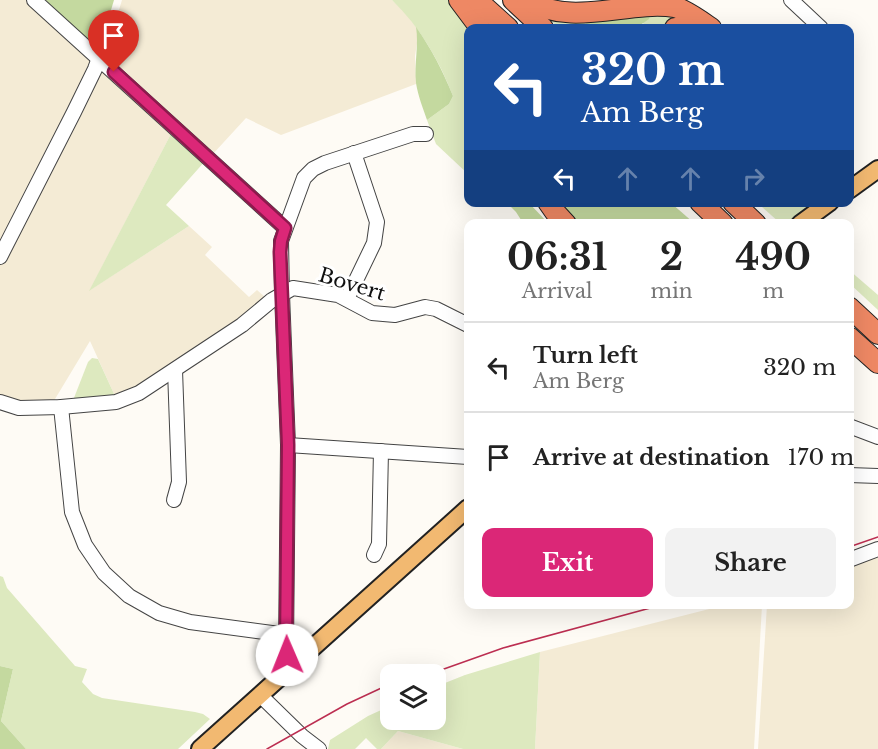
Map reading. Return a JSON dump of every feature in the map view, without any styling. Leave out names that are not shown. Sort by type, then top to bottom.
[{"type":"highway","points":[[459,0],[477,24]]},
{"type":"highway","points":[[477,0],[504,24]]},
{"type":"highway","points":[[513,0],[539,24]]},
{"type":"highway","points":[[527,0],[544,8],[565,12],[640,3],[676,7],[705,24]]},
{"type":"highway","points":[[545,207],[554,219]]},
{"type":"highway","points":[[552,207],[561,219]]},
{"type":"highway","points":[[705,207],[718,219]]},
{"type":"highway","points":[[737,207],[750,219]]},
{"type":"highway","points":[[854,312],[878,334]]},
{"type":"highway","points":[[854,341],[878,363]]},
{"type":"main road","points":[[854,186],[878,169]]},
{"type":"main road","points":[[807,219],[823,207]]},
{"type":"main road","points":[[200,749],[464,512]]},
{"type":"street","points":[[34,0],[285,228]]},
{"type":"street","points":[[791,0],[817,24]]},
{"type":"street","points":[[0,257],[99,58]]},
{"type":"street","points":[[293,665],[287,655],[288,445],[281,241],[302,183],[308,174],[319,165],[413,134],[426,135]]},
{"type":"street","points":[[347,299],[374,243],[377,222],[354,153]]},
{"type":"street","name":"Bovert","points":[[282,294],[293,288],[338,295],[372,313],[385,315],[395,315],[425,307],[436,309],[464,323]]},
{"type":"street","points":[[0,402],[19,408],[116,402],[139,393],[175,370],[242,325],[282,294]]},
{"type":"street","points":[[174,500],[179,482],[175,370]]},
{"type":"street","points":[[61,406],[72,512],[85,545],[104,573],[129,596],[159,613],[190,622],[287,635]]},
{"type":"street","points":[[854,428],[878,437]]},
{"type":"street","points":[[288,445],[464,457]]},
{"type":"street","points":[[375,555],[380,544],[381,451]]},
{"type":"street","points":[[854,475],[878,476]]},
{"type":"street","points":[[854,558],[878,549]]},
{"type":"street","points":[[260,695],[302,736],[320,749]]},
{"type":"shaded area","points":[[0,0],[30,0],[94,58],[0,252]]},
{"type":"shaded area","points":[[122,0],[392,0],[408,15],[416,27],[418,37],[415,56],[416,84],[281,135],[246,118],[212,155],[110,61],[107,54],[109,43]]},
{"type":"shaded area","points":[[101,69],[173,130],[90,290],[189,226],[212,247],[205,255],[249,297],[257,290],[266,298],[233,327],[140,389],[115,396],[90,341],[52,404],[32,406],[0,399],[0,261]]},
{"type":"shaded area","points":[[878,553],[878,749],[758,749],[767,609],[854,609],[854,561]]},
{"type":"shaded area","points":[[709,609],[762,609],[754,749],[535,749],[540,652]]},
{"type":"shaded area","points":[[398,731],[463,749],[381,749]]},
{"type":"green space","points":[[39,0],[114,0],[104,34],[98,41],[90,44]]},
{"type":"green space","points":[[392,0],[452,0],[469,24],[464,24],[464,170],[436,144],[427,120],[449,104],[453,96],[435,57],[402,10]]},
{"type":"green space","points":[[628,7],[691,17],[673,24],[583,20],[586,24],[555,24],[537,8]]},
{"type":"green space","points":[[650,16],[642,24],[586,24],[583,20]]},
{"type":"green space","points":[[416,27],[427,43],[453,96],[449,104],[427,120],[416,83]]},
{"type":"green space","points":[[173,130],[206,160],[166,205],[189,226],[89,291]]},
{"type":"green space","points":[[511,207],[533,207],[544,219],[520,219]]},
{"type":"green space","points":[[565,207],[676,207],[689,219],[571,219]]},
{"type":"green space","points":[[762,207],[808,207],[792,219],[776,219]]},
{"type":"green space","points":[[854,274],[878,295],[878,310],[854,288]]},
{"type":"green space","points":[[92,358],[98,359],[115,396],[72,403],[88,362]]},
{"type":"green space","points":[[0,576],[3,577],[7,588],[75,666],[87,669],[82,682],[93,694],[102,698],[195,712],[210,719],[178,749],[26,749],[1,721],[13,669],[0,666]]},
{"type":"green space","points":[[540,652],[535,749],[463,749],[398,731],[381,749],[377,749],[366,738],[355,749],[328,749],[330,740],[380,711],[380,730],[446,730],[446,683]]},
{"type":"green space","points":[[0,666],[13,669],[1,721],[26,749],[0,749]]},
{"type":"tram line","points":[[854,545],[878,537]]},
{"type":"tram line","points":[[446,668],[503,648],[647,609]]},
{"type":"tram line","points":[[267,749],[347,704],[380,689]]},
{"type":"route","points":[[114,72],[285,228],[280,252],[288,445],[287,655]]}]
